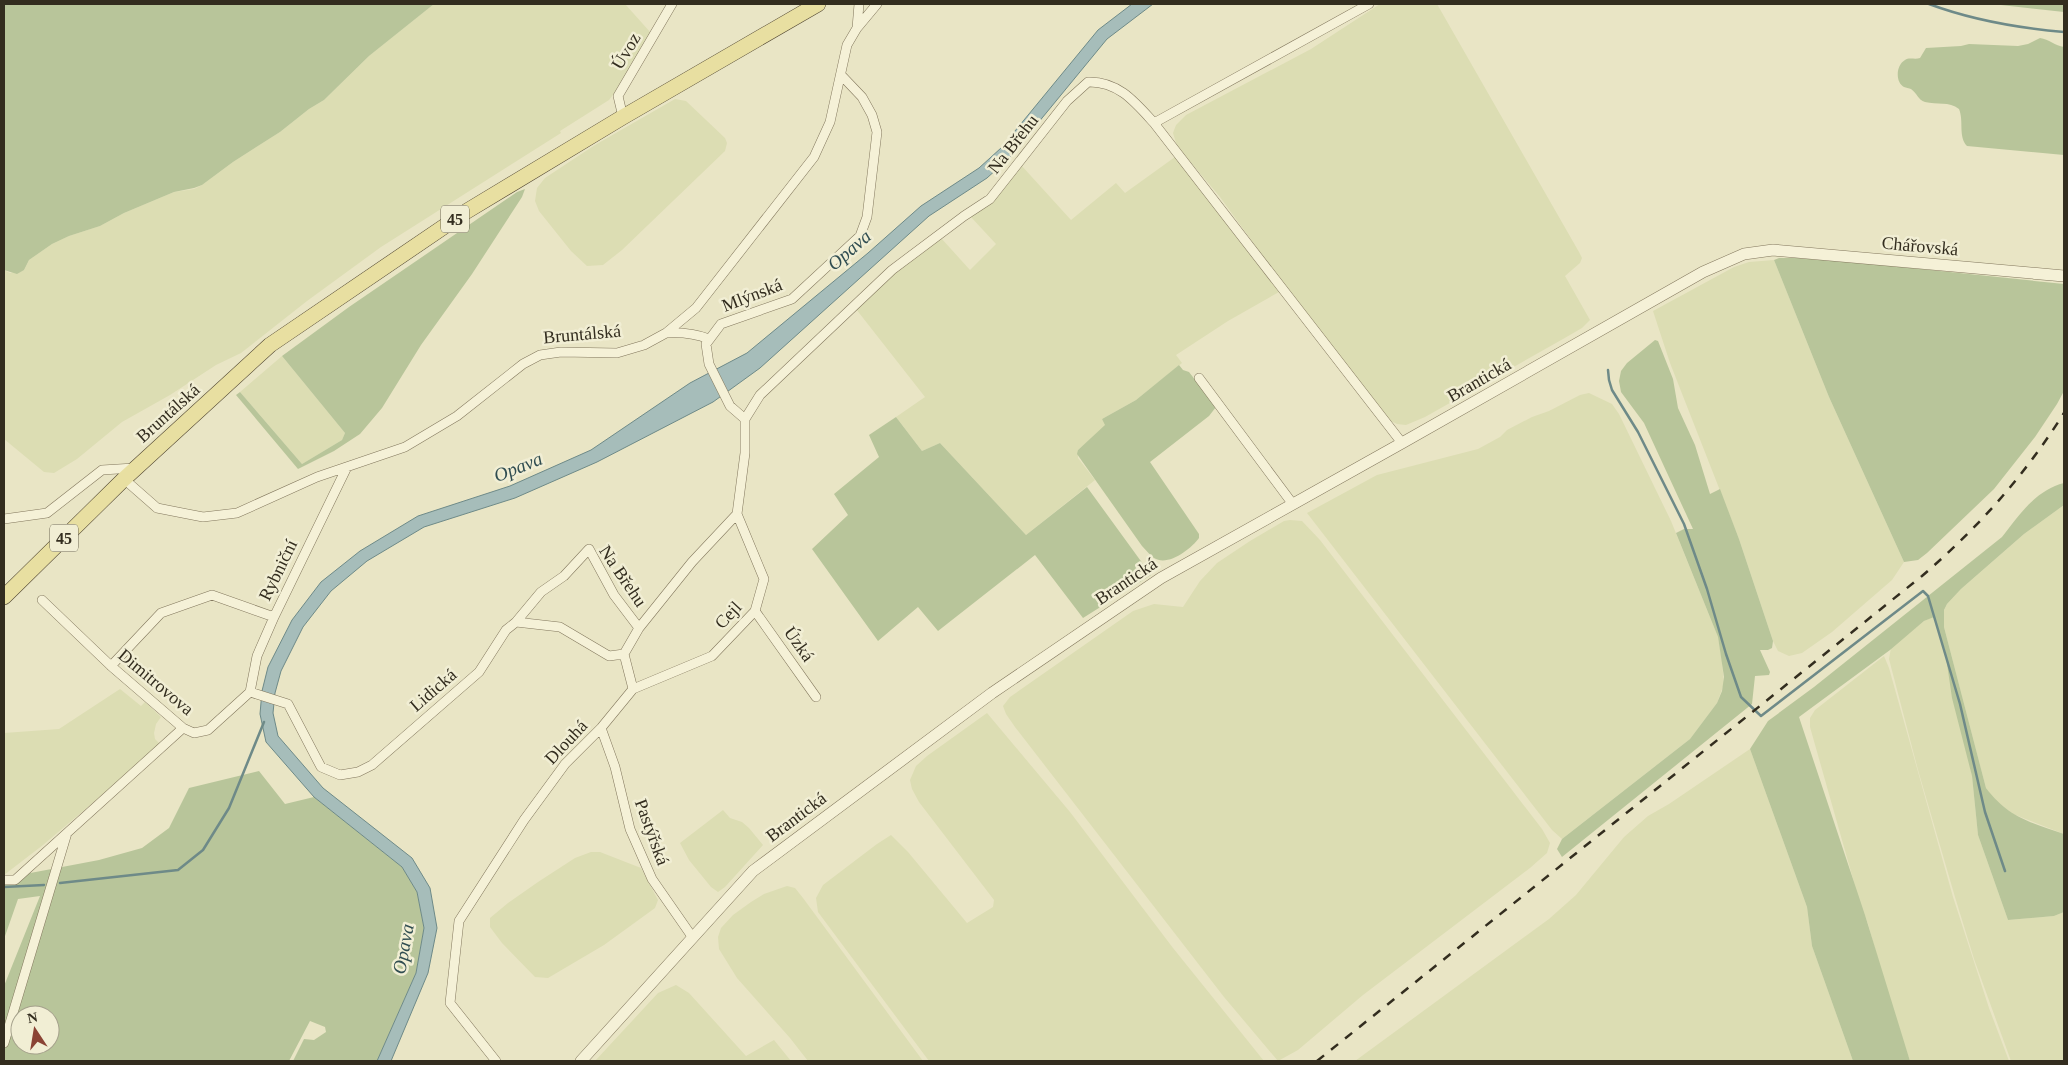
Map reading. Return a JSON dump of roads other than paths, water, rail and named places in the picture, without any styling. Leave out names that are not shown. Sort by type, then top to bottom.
[{"type":"main road","name":"Bruntálská","points":[[4,597],[137,467],[270,345],[467,211],[623,117],[818,4]]},
{"type":"street","name":"Úvoz","points":[[623,117],[618,96],[672,4]]},
{"type":"street","name":"Bruntálská","points":[[857,28],[859,4]]},
{"type":"street","name":"Bruntálská","points":[[124,480],[157,508],[203,517],[237,513],[317,477],[405,447],[457,416],[523,364],[540,355],[561,352],[616,353],[644,345],[666,333],[696,308],[814,157],[830,122],[842,76],[847,45],[857,28],[877,4]]},
{"type":"street","points":[[1368,4],[1154,123],[1402,443]]},
{"type":"street","name":"Mlýnská","points":[[709,339],[721,324],[792,299],[860,236],[867,217],[877,132],[872,114],[862,97],[842,76]]},
{"type":"street","name":"Na Břehu","points":[[745,419],[760,395],[892,270],[990,199],[1067,101],[1088,82],[1105,84],[1128,94],[1154,123]]},
{"type":"street","name":"Brantická","points":[[581,1061],[753,871],[992,693],[1160,578],[1703,272],[1744,254],[1768,250]]},
{"type":"street","name":"Chářovská","points":[[1768,250],[2064,276]]},
{"type":"street","points":[[633,689],[624,654],[639,628],[692,562],[737,514],[745,453],[745,419],[730,406],[709,364],[706,344],[709,339],[681,332],[666,333]]},
{"type":"street","points":[[1199,378],[1292,503]]},
{"type":"street","points":[[4,519],[47,513],[102,470],[137,467]]},
{"type":"street","name":"Rybniční","points":[[254,693],[257,656],[347,467]]},
{"type":"street","name":"Cejl","points":[[633,689],[712,656],[755,611],[764,579],[737,514]]},
{"type":"street","name":"Na Břehu","points":[[516,622],[541,592],[564,576],[589,549],[614,595],[639,628]]},
{"type":"street","points":[[111,666],[161,613],[212,595],[274,617]]},
{"type":"street","name":"Dimitrovova","points":[[42,600],[111,666],[183,728],[194,733],[208,730],[254,693]]},
{"type":"street","name":"Úzká","points":[[755,611],[816,697]]},
{"type":"street","points":[[516,622],[560,627],[609,656],[624,654]]},
{"type":"street","name":"Lidická","points":[[254,693],[288,704],[321,767],[340,775],[358,772],[372,765],[479,672],[506,630],[516,622]]},
{"type":"street","name":"Dlouhá","points":[[496,1061],[450,1003],[459,921],[524,820],[565,764],[601,728],[633,689]]},
{"type":"street","points":[[4,880],[16,880],[183,728]]},
{"type":"street","name":"Pastýřská","points":[[601,728],[615,767],[630,830],[652,879],[693,938]]},
{"type":"street","points":[[4,1044],[67,833]]},
{"type":"water","points":[[1132,4],[1153,4],[1107,39],[1010,157],[987,178],[929,216],[760,368],[713,402],[597,462],[515,498],[424,527],[367,561],[331,591],[303,627],[281,671],[275,693],[273,713],[278,736],[323,788],[412,858],[430,888],[437,928],[428,973],[391,1061],[377,1061],[416,973],[424,928],[417,892],[402,867],[314,797],[266,742],[260,714],[262,691],[268,667],[292,620],[321,582],[360,551],[418,516],[510,486],[591,450],[690,383],[747,353],[868,253],[921,206],[979,168],[1001,148],[1098,30]]},
{"type":"waterway","points":[[1929,4],[1962,15],[1995,22],[2064,32]]},
{"type":"waterway","points":[[1608,370],[1612,390],[1638,432],[1684,524],[1707,589],[1741,697],[1761,716],[1923,591],[1928,596],[1960,704],[1985,812],[2005,871]]},
{"type":"waterway","points":[[60,883],[178,870],[203,850],[229,808],[264,722]]},
{"type":"waterway","points":[[4,887],[44,885]]},
{"type":"railway","points":[[1317,1061],[1943,558],[1981,520],[2017,479],[2064,413]]},
{"type":"water label","name":"Opava","points":[[849,250]]},
{"type":"water label","name":"Opava","points":[[518,467]]},
{"type":"water label","name":"Opava","points":[[403,949]]}]
